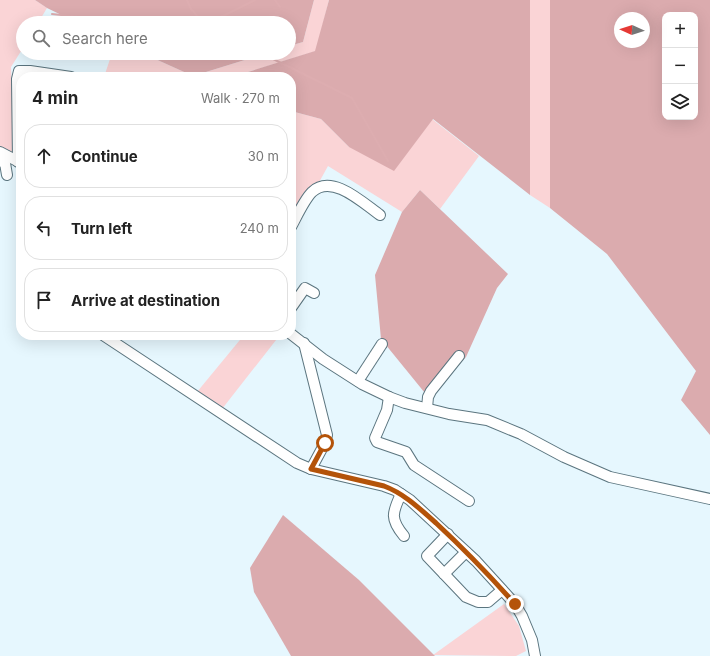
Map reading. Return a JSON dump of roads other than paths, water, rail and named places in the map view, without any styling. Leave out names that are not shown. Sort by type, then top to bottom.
[{"type":"street","points":[[19,72],[23,70],[37,72]]},
{"type":"street","points":[[7,175],[3,158],[16,161]]},
{"type":"street","points":[[296,218],[312,192],[327,185],[337,187],[348,192],[380,215]]},
{"type":"street","points":[[296,301],[306,288],[314,293]]},
{"type":"street","points":[[296,338],[358,382],[389,397],[449,414],[487,420],[610,477],[710,499]]},
{"type":"street","points":[[110,340],[273,452],[311,469],[384,486],[402,494],[448,534],[476,561],[515,604],[522,616],[532,640],[535,656]]},
{"type":"street","points":[[304,344],[327,435],[325,443],[311,469]]},
{"type":"street","points":[[358,382],[382,344]]},
{"type":"street","points":[[427,408],[428,398],[431,391],[458,356]]},
{"type":"street","points":[[389,397],[387,410],[375,438],[377,442],[406,452],[414,465],[469,501]]},
{"type":"street","points":[[402,494],[394,510],[393,518],[404,536]]},
{"type":"street","points":[[448,534],[427,556],[466,597],[478,602],[488,602],[502,590]]},
{"type":"street","points":[[444,574],[466,552]]},
{"type":"waterway","points":[[187,0],[191,9],[197,16]]},
{"type":"waterway","points":[[222,16],[255,0]]},
{"type":"waterway","points":[[275,0],[280,7]]},
{"type":"waterway","points":[[52,14],[70,16]]},
{"type":"waterway","points":[[275,60],[352,98],[388,161]]}]
